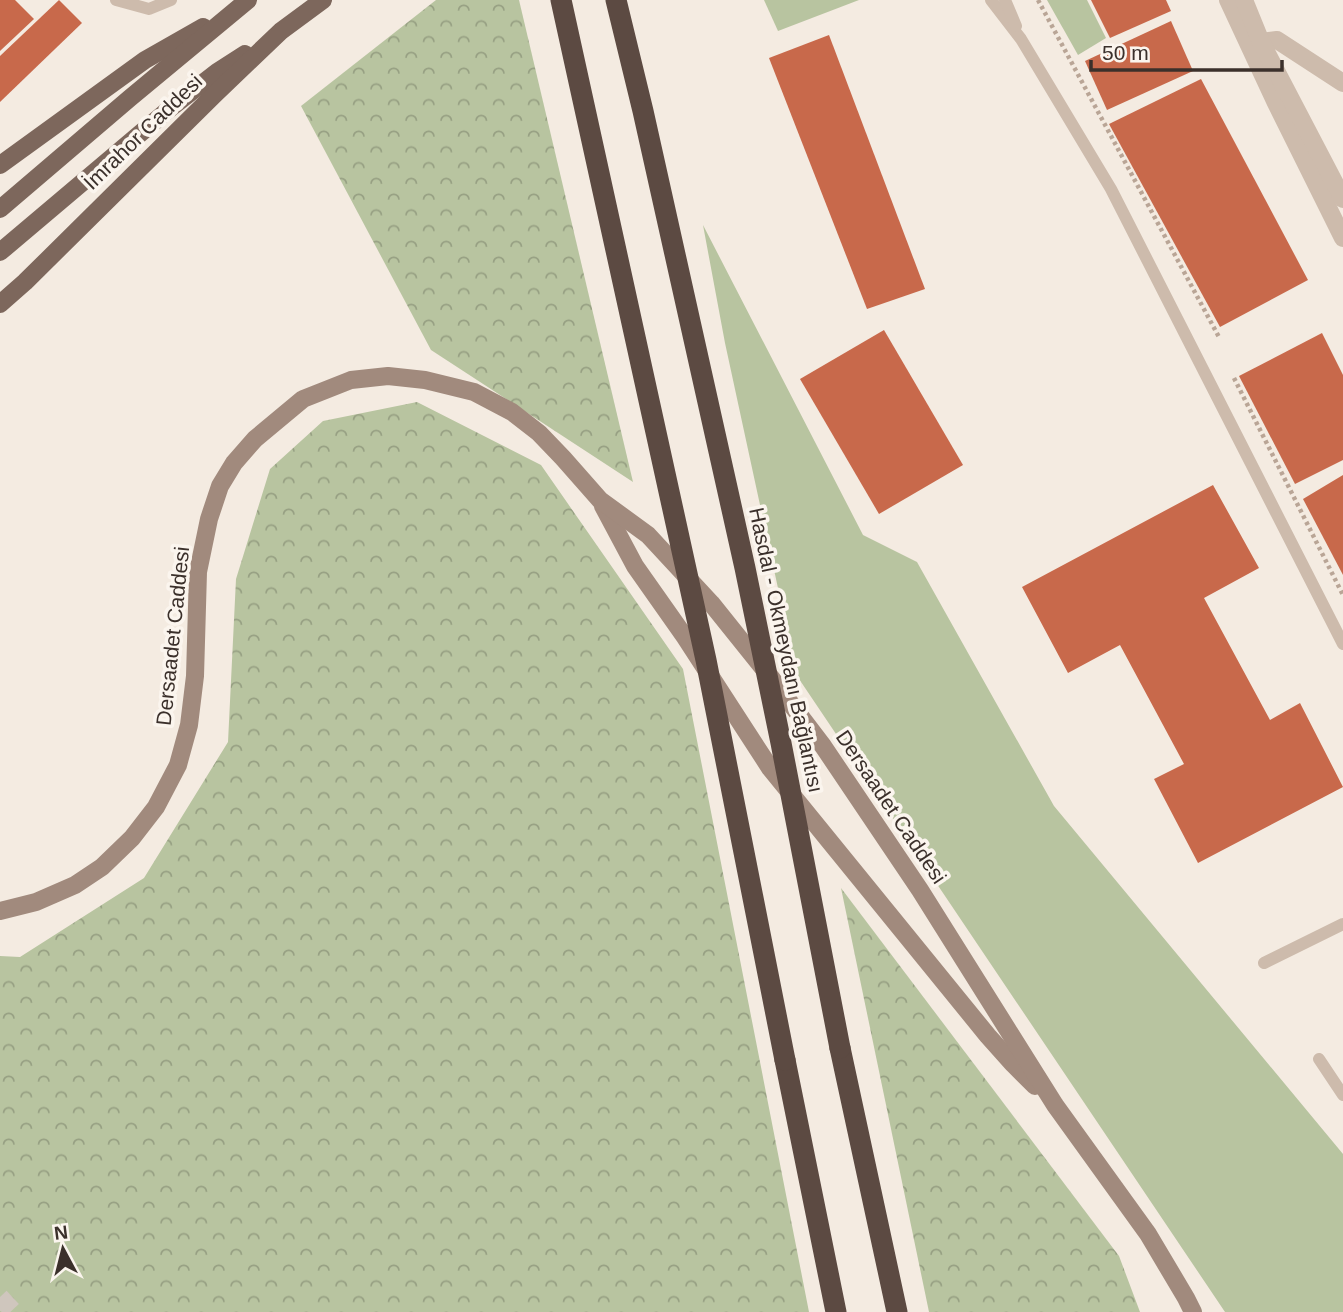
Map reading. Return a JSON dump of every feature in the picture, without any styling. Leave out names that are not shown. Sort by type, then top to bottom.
[{"type":"highway","points":[[561,0],[706,660],[836,1312]]},
{"type":"highway","name":"Hasdal - Okmeydanı Bağlantısı","points":[[617,0],[745,568],[840,1048],[897,1312]]},
{"type":"main road","name":"İmrahor Caddesi","points":[[0,304],[281,31],[323,0]]},
{"type":"main road","name":"İmrahor Caddesi","points":[[0,209],[242,5]]},
{"type":"main road","points":[[0,165],[145,60],[242,5]]},
{"type":"main road","points":[[0,252],[216,72],[281,31]]},
{"type":"main road","name":"Dersaadet Caddesi","points":[[0,911],[36,902],[75,885],[102,867],[132,838],[156,807],[178,765],[189,725],[195,676],[198,572],[209,519],[220,486],[234,463],[255,439],[303,399],[351,380],[388,376],[425,380],[474,391],[512,412],[539,433],[600,500],[648,535],[711,603],[808,727],[920,890],[1055,1105],[1148,1234],[1192,1312]]},
{"type":"main road","name":"Dersaadet Caddesi","points":[[600,500],[635,566],[770,768],[988,1036],[1055,1105]]},
{"type":"street","points":[[1228,0],[1343,199]]},
{"type":"street","points":[[1244,0],[1255,44],[1343,238]]},
{"type":"street","points":[[1255,44],[1277,40],[1343,83]]},
{"type":"lane","points":[[116,0],[149,9],[171,0]]},
{"type":"lane","points":[[991,0],[1021,39],[1111,190],[1343,645]]},
{"type":"lane","points":[[1005,0],[1021,39]]},
{"type":"lane","points":[[1264,963],[1343,924]]},
{"type":"lane","points":[[1319,1059],[1343,1095]]},
{"type":"path","points":[[1038,0],[1220,339]]},
{"type":"path","points":[[1234,378],[1343,595]]},
{"type":"green space","points":[[436,0],[519,0],[633,482],[431,350],[301,106]]},
{"type":"green space","points":[[764,0],[859,0],[778,31]]},
{"type":"green space","points":[[1047,0],[1087,0],[1106,38],[1078,55]]},
{"type":"green space","points":[[703,225],[863,535],[917,562],[1054,806],[1343,1154],[1343,1312],[1225,1312],[797,676],[725,343]]},
{"type":"green space","points":[[417,402],[541,465],[683,669],[809,1312],[0,1312],[0,956],[20,957],[144,878],[228,742],[236,579],[270,469],[323,421]]},
{"type":"green space","points":[[841,888],[1119,1256],[1140,1312],[929,1312]]},
{"type":"building","points":[[0,0],[15,0],[34,19],[0,51]]},
{"type":"building","points":[[59,0],[82,23],[0,102],[0,56]]},
{"type":"building","points":[[1091,0],[1166,0],[1171,11],[1110,38]]},
{"type":"building","points":[[1171,21],[1193,71],[1107,110],[1085,61]]},
{"type":"building","points":[[829,35],[925,289],[867,309],[769,58]]},
{"type":"building","points":[[1201,79],[1308,280],[1220,327],[1109,124]]},
{"type":"building","points":[[884,330],[963,465],[879,514],[800,379]]},
{"type":"building","points":[[1322,333],[1343,375],[1343,460],[1295,484],[1239,376]]},
{"type":"building","points":[[1343,475],[1343,575],[1303,499]]},
{"type":"building","points":[[1213,485],[1259,568],[1204,598],[1270,720],[1300,703],[1343,787],[1198,863],[1154,779],[1184,764],[1120,645],[1068,673],[1022,587]]},
{"type":"tunnel","points":[[0,1297],[14,1312]]}]
